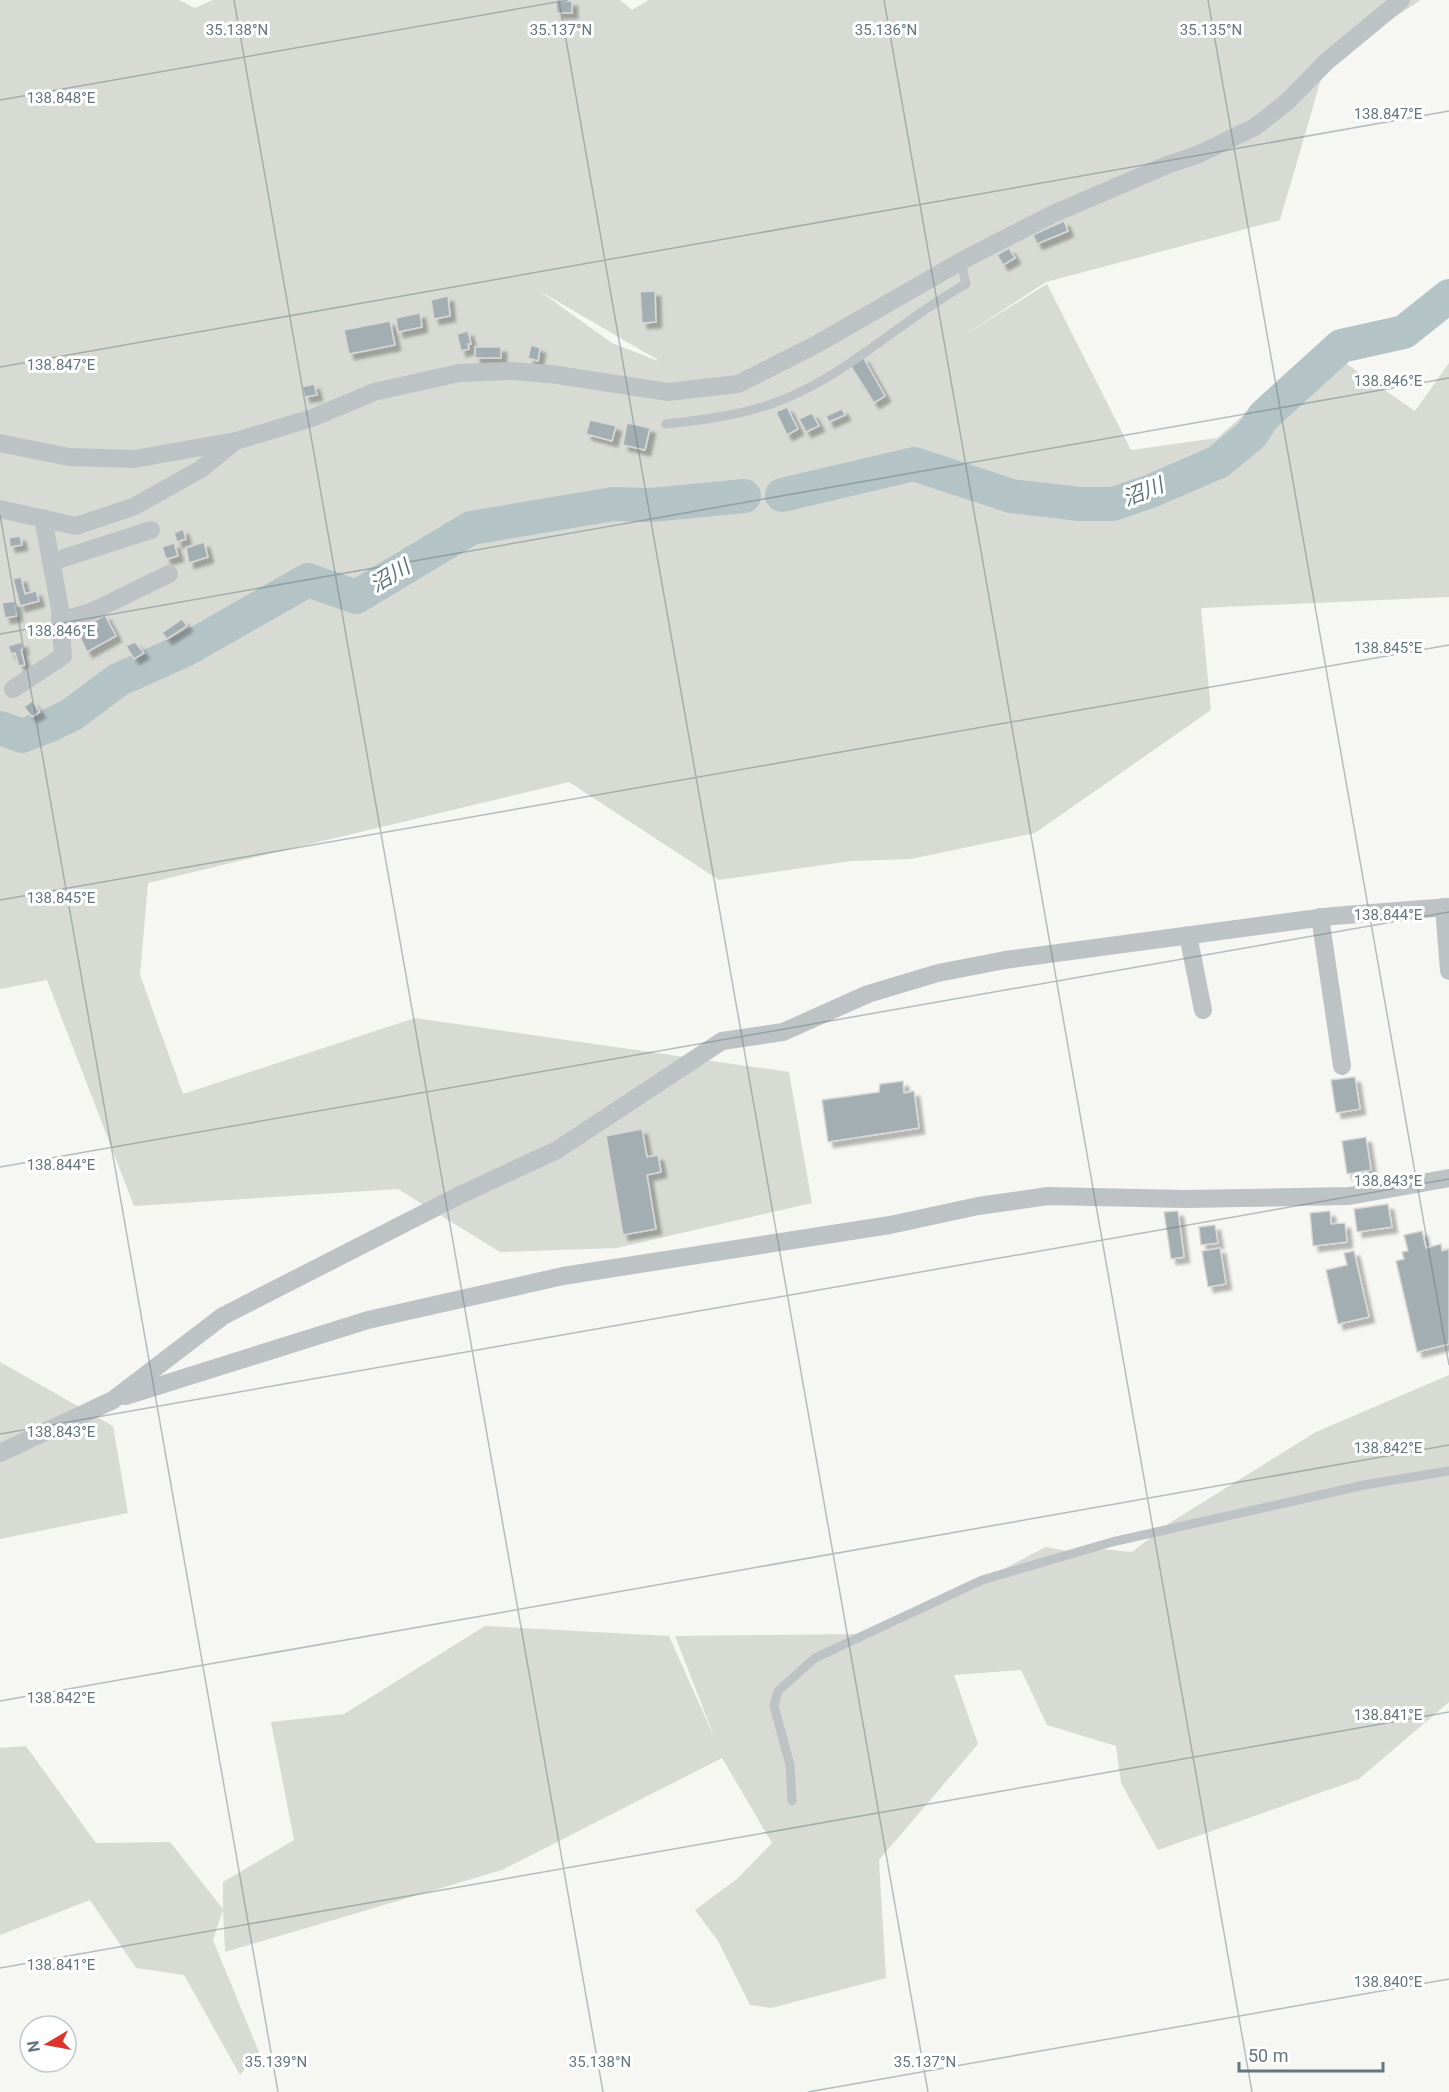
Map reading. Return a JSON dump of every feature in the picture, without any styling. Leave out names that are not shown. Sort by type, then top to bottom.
[{"type":"street","points":[[0,443],[69,457],[134,459],[236,441],[312,418],[374,392],[459,373],[511,371],[551,374],[668,392],[738,384],[817,344],[960,262],[1053,214],[1167,165],[1197,155],[1255,128],[1288,101],[1326,62],[1401,0]]},
{"type":"street","points":[[0,509],[76,526],[133,507],[201,469],[236,441]]},
{"type":"street","points":[[13,689],[63,656],[60,621],[43,518]]},
{"type":"street","points":[[51,562],[151,530]]},
{"type":"street","points":[[60,621],[93,611],[169,574]]},
{"type":"street","points":[[113,1400],[223,1316],[458,1196],[557,1150],[722,1041],[783,1032],[868,994],[938,973],[1005,960],[1320,917],[1447,907],[1449,971]]},
{"type":"street","points":[[1320,917],[1342,1066]]},
{"type":"street","points":[[1188,935],[1203,1010]]},
{"type":"street","points":[[0,1452],[113,1400],[368,1320],[529,1283],[890,1225],[978,1206],[1048,1196],[1185,1199],[1349,1196],[1449,1178]]},
{"type":"lane","points":[[666,424],[727,417],[800,392],[890,336],[924,308],[966,284],[960,262]]},
{"type":"lane","points":[[792,1801],[790,1765],[774,1706],[778,1691],[815,1658],[992,1577],[1112,1542],[1364,1485],[1449,1471]]},
{"type":"shaded area","points":[[0,0],[179,0],[195,8],[213,0],[620,0],[632,10],[649,0],[1421,0],[1326,62],[1280,220],[1046,282],[960,338],[1047,284],[1131,450],[1217,438],[1322,347],[1415,411],[1449,363],[1449,597],[1201,608],[1211,710],[1035,833],[911,859],[851,861],[719,880],[569,782],[148,883],[140,975],[183,1094],[415,1018],[789,1072],[812,1203],[617,1248],[500,1252],[398,1189],[134,1206],[47,980],[0,989]],"holes":[[[538,290],[658,360],[612,343]]]},
{"type":"shaded area","points":[[0,1362],[113,1426],[128,1513],[0,1539]]},
{"type":"shaded area","points":[[1449,1375],[1449,1702],[1359,1779],[1158,1850],[1121,1783],[1116,1746],[1047,1725],[1021,1670],[954,1675],[978,1744],[879,1860],[886,1978],[771,2008],[750,2005],[718,1941],[695,1910],[737,1879],[772,1843],[722,1758],[502,1870],[225,1952],[223,1910],[213,1940],[259,2052],[240,2075],[184,1975],[136,1968],[90,1900],[0,1935],[0,1748],[26,1746],[96,1843],[170,1842],[223,1909],[223,1882],[294,1840],[271,1722],[344,1714],[485,1626],[669,1636],[715,1739],[675,1636],[864,1634],[974,1584],[1046,1547],[1077,1553],[1091,1548],[1132,1552],[1168,1524],[1316,1432]]},
{"type":"building","points":[[556,1],[572,1],[572,13],[557,13]]},
{"type":"building","points":[[1064,221],[1068,231],[1037,244],[1033,235]]},
{"type":"building","points":[[1009,248],[1015,258],[1003,265],[997,255]]},
{"type":"building","points":[[655,291],[656,322],[642,323],[640,292]]},
{"type":"building","points":[[448,296],[450,316],[434,319],[431,300]]},
{"type":"building","points":[[420,313],[422,327],[398,332],[396,318]]},
{"type":"building","points":[[390,321],[395,345],[349,354],[344,330]]},
{"type":"building","points":[[468,331],[471,344],[468,344],[469,349],[461,351],[457,334]]},
{"type":"building","points":[[531,345],[540,348],[538,361],[528,358]]},
{"type":"building","points":[[475,347],[501,347],[501,358],[475,358]]},
{"type":"building","points":[[863,357],[885,396],[874,403],[850,365]]},
{"type":"building","points":[[314,384],[317,395],[305,397],[302,387]]},
{"type":"building","points":[[787,407],[798,429],[787,435],[776,412]]},
{"type":"building","points":[[842,409],[845,415],[829,422],[826,416]]},
{"type":"building","points":[[812,413],[819,426],[806,432],[799,419]]},
{"type":"building","points":[[590,420],[616,426],[612,441],[586,434]]},
{"type":"building","points":[[627,423],[650,428],[645,450],[623,445]]},
{"type":"building","points":[[183,529],[186,539],[177,542],[174,533]]},
{"type":"building","points":[[20,536],[22,545],[10,547],[9,538]]},
{"type":"building","points":[[204,542],[208,557],[189,563],[186,548]]},
{"type":"building","points":[[174,543],[178,556],[166,559],[162,547]]},
{"type":"building","points":[[21,577],[25,594],[36,591],[39,601],[20,606],[13,579]]},
{"type":"building","points":[[15,601],[17,616],[5,618],[2,603]]},
{"type":"building","points":[[105,615],[116,636],[87,652],[77,631]]},
{"type":"building","points":[[182,619],[187,626],[167,639],[162,633]]},
{"type":"building","points":[[22,642],[23,649],[21,650],[25,665],[19,666],[15,653],[11,654],[8,646]]},
{"type":"building","points":[[135,642],[144,653],[134,659],[126,646]]},
{"type":"building","points":[[32,701],[40,712],[32,717],[24,707]]},
{"type":"building","points":[[1355,1077],[1360,1109],[1336,1113],[1331,1080]]},
{"type":"building","points":[[903,1081],[904,1093],[914,1091],[919,1128],[828,1142],[822,1100],[879,1092],[880,1084]]},
{"type":"building","points":[[642,1129],[647,1157],[658,1155],[661,1172],[647,1175],[656,1229],[623,1235],[606,1136]]},
{"type":"building","points":[[1366,1137],[1371,1170],[1347,1174],[1342,1141]]},
{"type":"building","points":[[1388,1204],[1392,1227],[1357,1232],[1354,1209]]},
{"type":"building","points":[[1178,1211],[1184,1257],[1171,1259],[1164,1212]]},
{"type":"building","points":[[1330,1211],[1331,1224],[1345,1223],[1347,1242],[1313,1246],[1310,1213]]},
{"type":"building","points":[[1215,1225],[1218,1243],[1201,1245],[1199,1227]]},
{"type":"building","points":[[1422,1231],[1426,1248],[1441,1244],[1442,1251],[1449,1249],[1449,1344],[1417,1352],[1396,1261],[1404,1259],[1402,1252],[1408,1251],[1404,1235]]},
{"type":"building","points":[[1220,1248],[1226,1284],[1208,1287],[1202,1251]]},
{"type":"building","points":[[1354,1251],[1369,1317],[1338,1324],[1326,1270],[1347,1265],[1344,1253]]},
{"type":"waterway","name":"沼川","points":[[782,495],[914,464],[1011,496],[1080,504],[1113,504],[1151,491],[1218,462],[1251,435],[1264,416],[1341,346],[1404,332],[1449,296]]},
{"type":"waterway","name":"沼川","points":[[0,728],[22,736],[71,715],[118,680],[185,650],[308,580],[356,597],[471,528],[613,504],[651,505],[744,496]]}]
